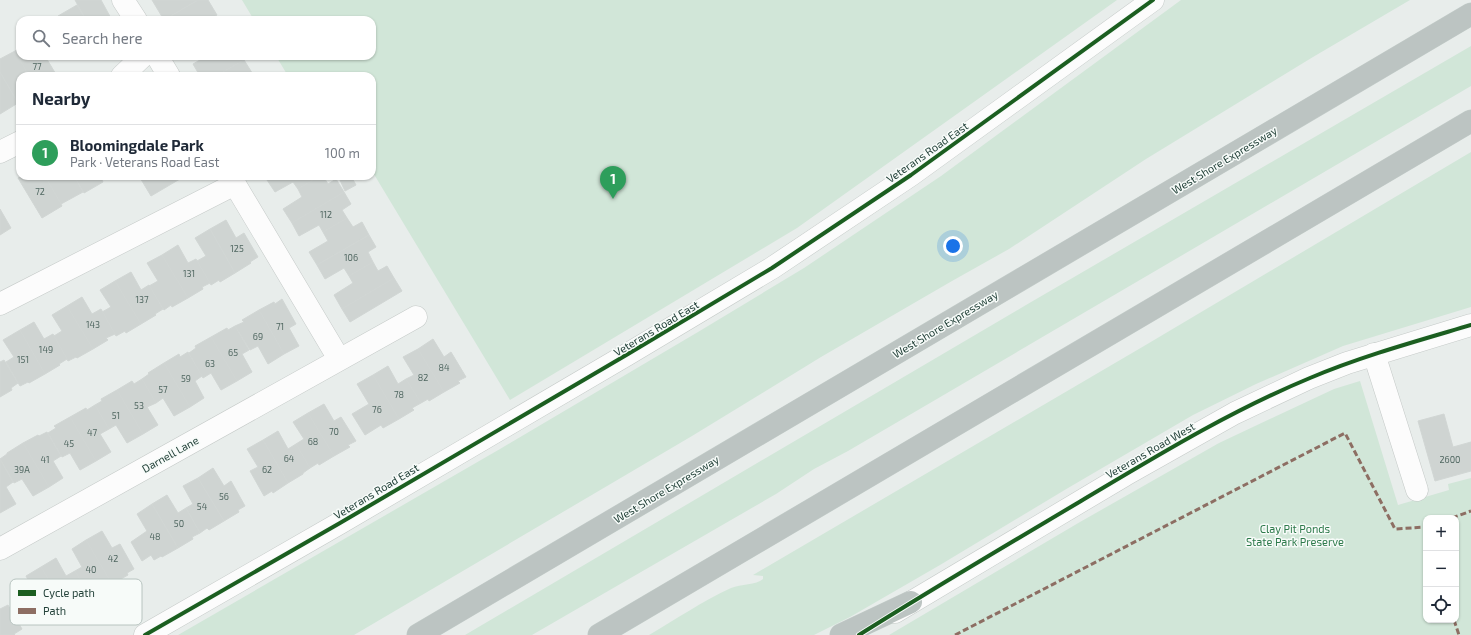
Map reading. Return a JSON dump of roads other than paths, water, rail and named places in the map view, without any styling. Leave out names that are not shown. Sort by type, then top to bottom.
[{"type":"highway","name":"West Shore Expressway","points":[[418,635],[1471,14]]},
{"type":"highway","points":[[599,635],[1471,121]]},
{"type":"highway","points":[[841,635],[911,602]]},
{"type":"street","points":[[123,0],[133,16]]},
{"type":"street","name":"Veterans Road East","points":[[145,635],[340,523],[772,268],[911,175],[1153,0]]},
{"type":"street","points":[[126,72],[139,60]]},
{"type":"street","points":[[160,60],[167,72]]},
{"type":"street","points":[[0,152],[16,144]]},
{"type":"street","points":[[0,304],[232,180],[339,359]]},
{"type":"street","name":"Darnell Lane","points":[[0,549],[416,317]]},
{"type":"street","name":"Veterans Road West","points":[[859,635],[911,602],[1149,461],[1235,413],[1309,378],[1374,354],[1471,325]]},
{"type":"street","points":[[1374,354],[1417,490]]},
{"type":"place","name":"Bloomingdale Park","points":[[613,199]]},
{"type":"park label","name":"Clay Pit Ponds State Park Preserve","points":[[1295,534]]}]
